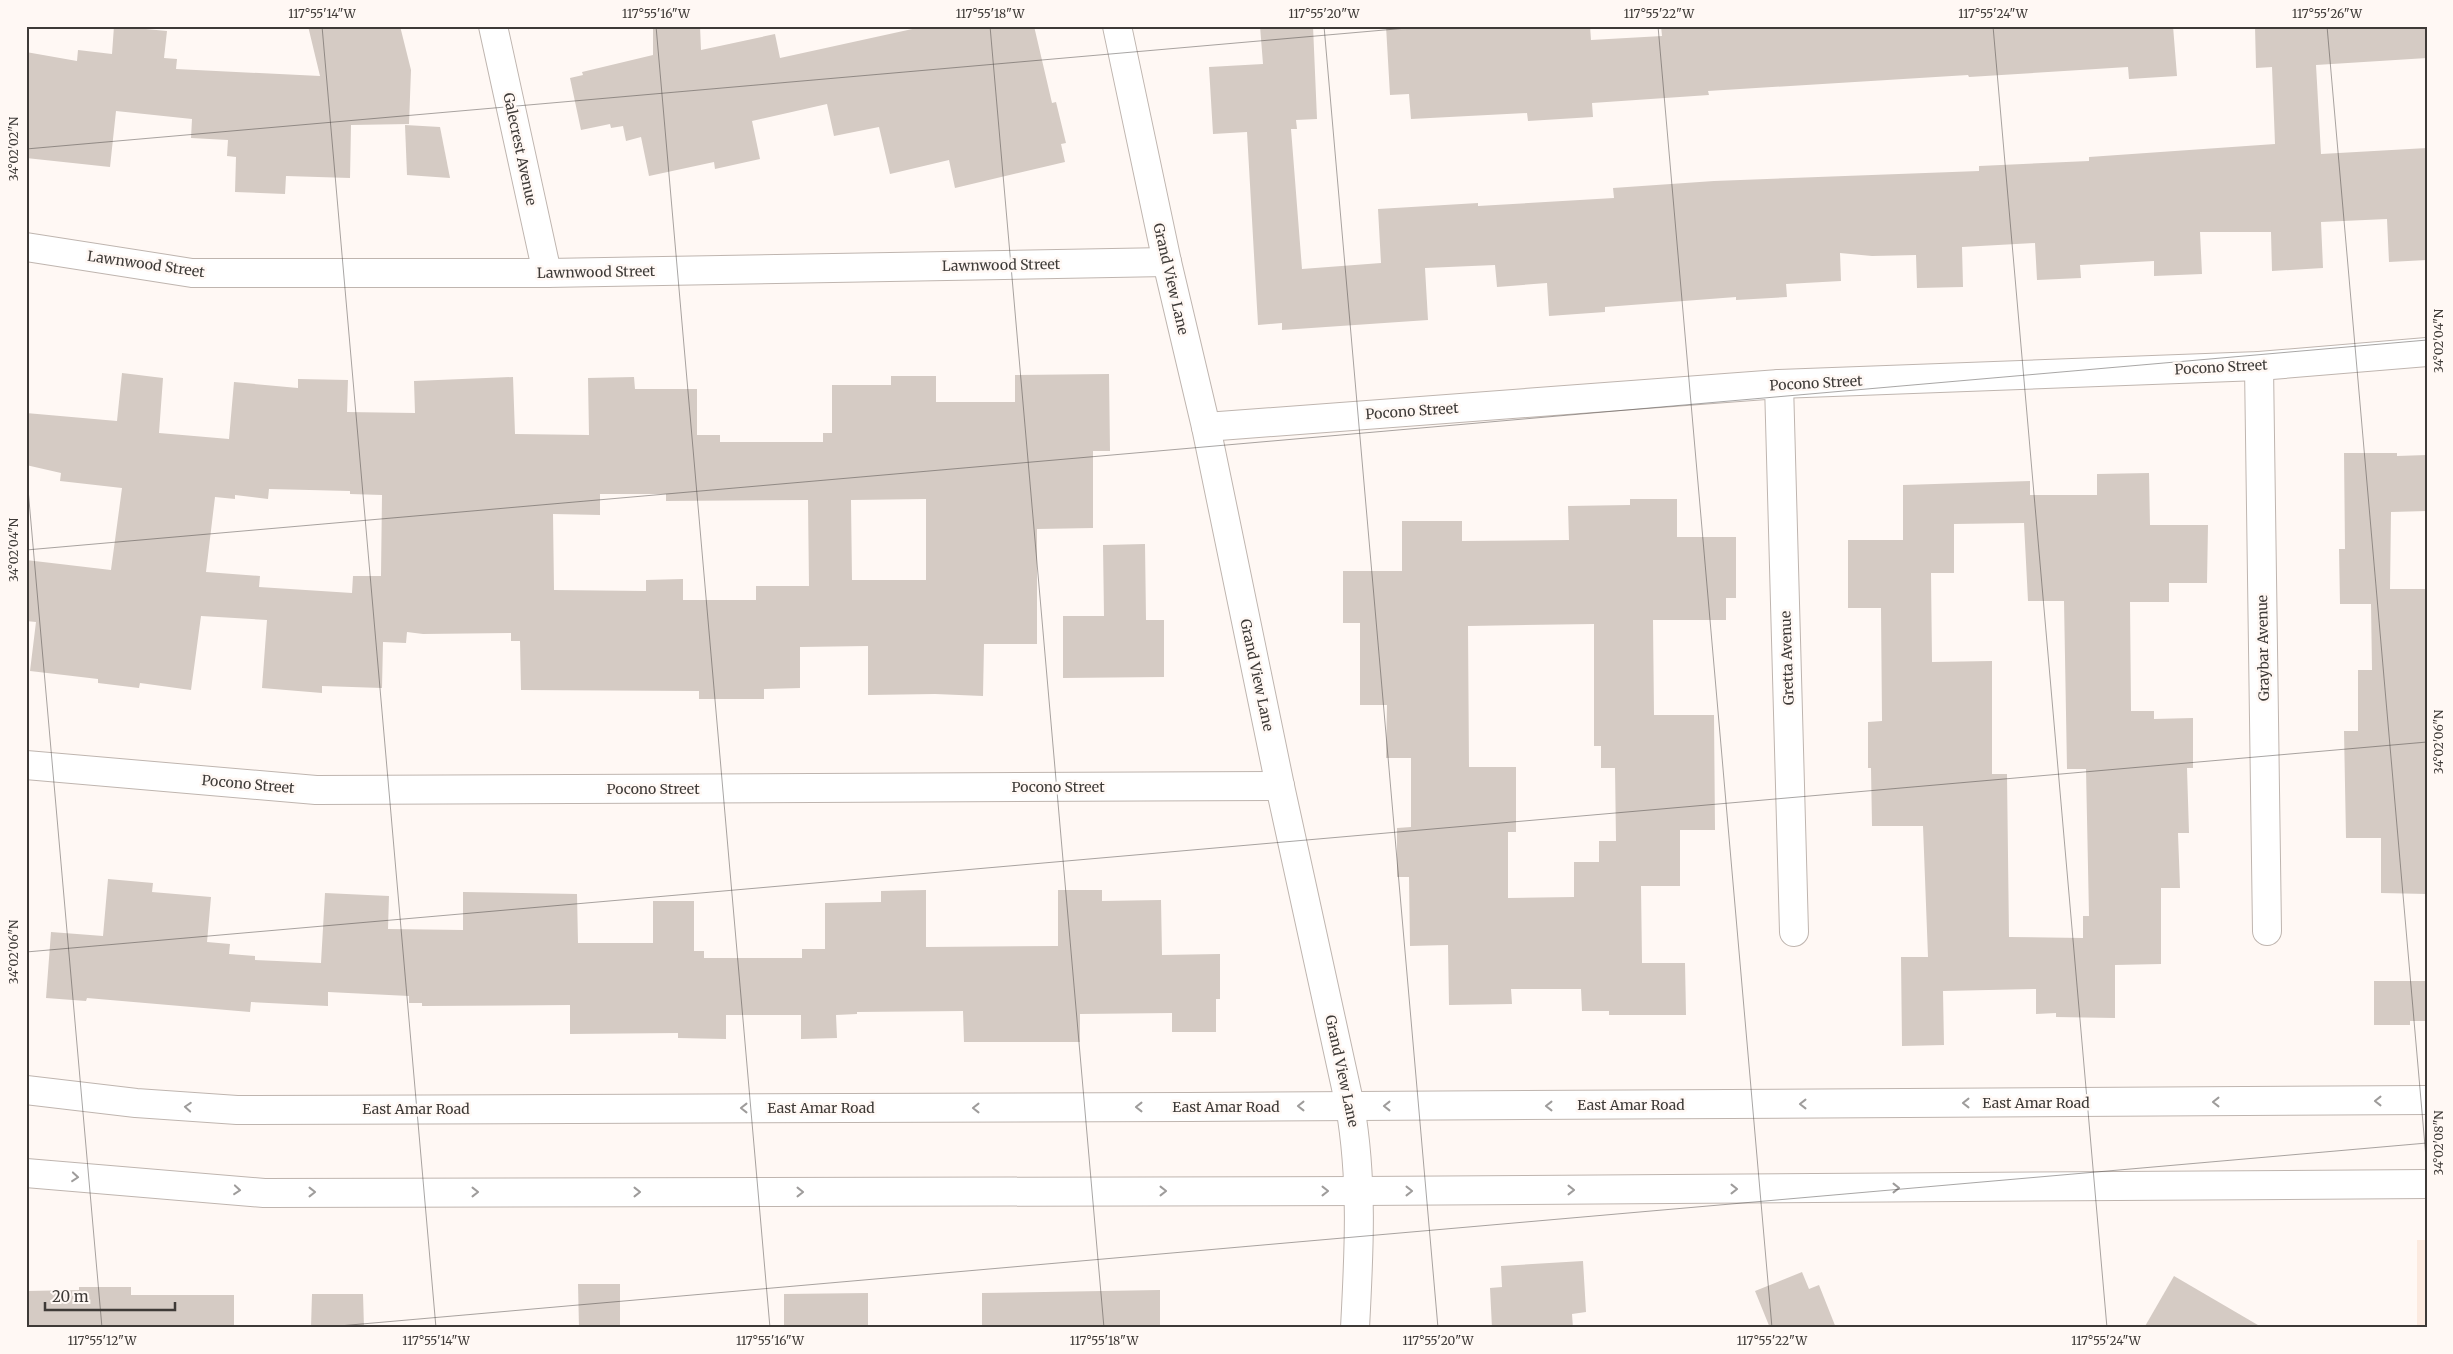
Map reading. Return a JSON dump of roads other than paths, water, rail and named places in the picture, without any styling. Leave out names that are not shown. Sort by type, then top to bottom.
[{"type":"street","name":"Galecrest Avenue","points":[[493,26],[547,273]]},
{"type":"street","name":"Grand View Lane","points":[[1117,26],[1167,262],[1206,427],[1280,786],[1358,1149],[1360,1191],[1355,1328]]},
{"type":"street","name":"Lawnwood Street","points":[[26,247],[192,273],[547,273],[1167,262]]},
{"type":"street","name":"Pocono Street","points":[[1206,427],[1779,384],[2259,366],[2427,352]]},
{"type":"street","name":"Graybar Avenue","points":[[2259,366],[2267,931]]},
{"type":"street","name":"Gretta Avenue","points":[[1779,384],[1794,932]]},
{"type":"street","name":"Pocono Street","points":[[26,765],[316,790],[1280,786]]},
{"type":"street","name":"East Amar Road","points":[[26,1090],[136,1103],[236,1110],[2427,1100]]},
{"type":"street","points":[[26,1172],[264,1192],[1360,1191],[2427,1184]]}]
